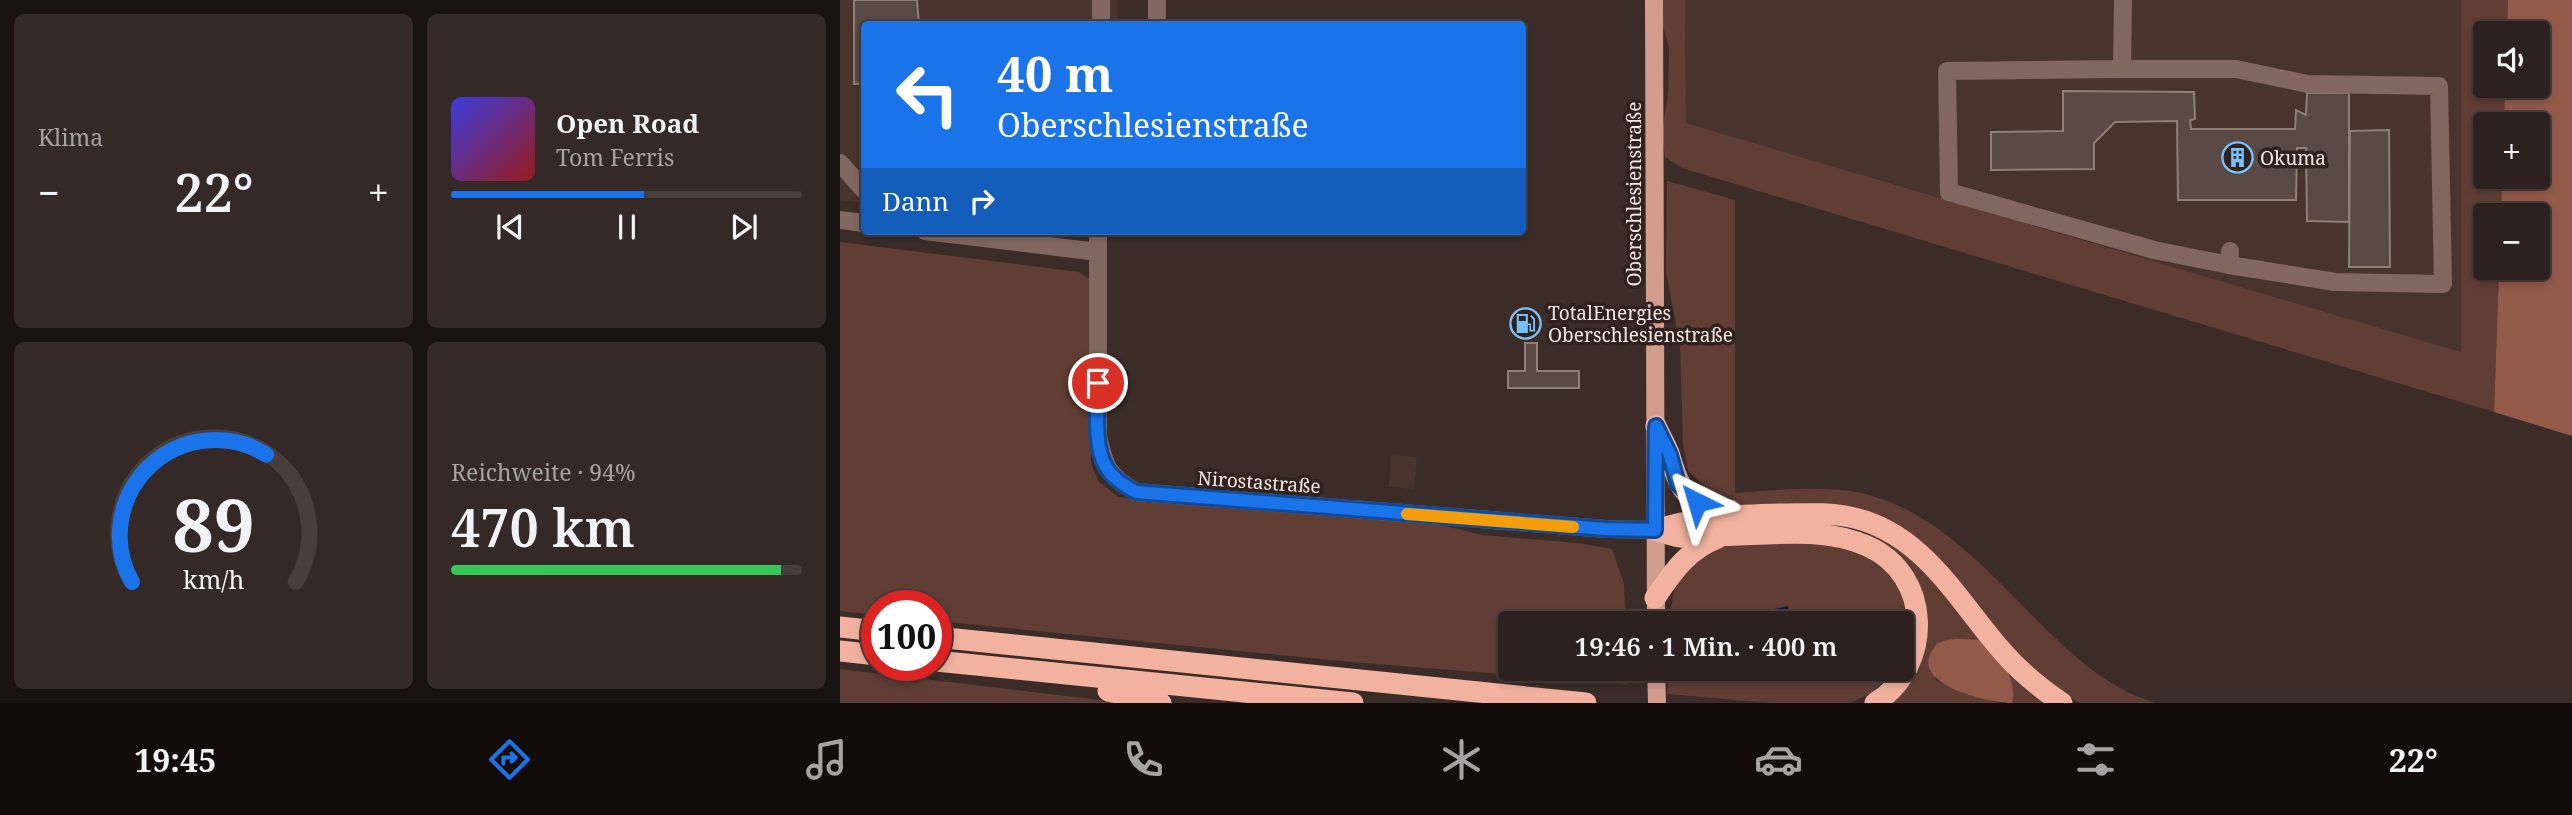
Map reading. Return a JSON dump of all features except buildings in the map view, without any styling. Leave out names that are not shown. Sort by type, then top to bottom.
[{"type":"highway","points":[[1656,426],[1670,455],[1675,478],[1690,498],[1717,509],[1770,515]]},
{"type":"highway","points":[[1655,530],[1681,521],[1832,514],[1850,517],[1880,528],[1899,539],[1937,570],[2006,656],[2062,703]]},
{"type":"highway","points":[[1655,530],[1681,537],[1833,536],[1865,545],[1890,561],[1903,576],[1913,596],[1919,619],[1919,632],[1905,674],[1891,691],[1875,703]]},
{"type":"highway","points":[[1655,598],[1684,558],[1702,545],[1722,536]]},
{"type":"highway","points":[[840,627],[861,629]]},
{"type":"highway","points":[[952,639],[1586,703]]},
{"type":"highway","points":[[840,651],[861,653]]},
{"type":"highway","points":[[952,663],[1353,703]]},
{"type":"highway","points":[[987,666],[1021,680],[1124,694],[1161,703]]},
{"type":"main road","name":"Oberschlesienstraße","points":[[1654,0],[1656,611]]},
{"type":"main road","points":[[1657,681],[1657,703]]},
{"type":"street","points":[[1101,0],[1101,21]]},
{"type":"street","points":[[1157,0],[1157,21]]},
{"type":"street","points":[[2122,69],[2123,0]]},
{"type":"street","points":[[2122,69],[2236,69],[2308,84],[2439,86],[2443,284],[2335,282],[2230,258],[2154,250],[1950,192],[1947,71],[2122,69]]},
{"type":"street","points":[[840,163],[861,187]]},
{"type":"street","points":[[840,220],[861,223]]},
{"type":"street","points":[[958,235],[1098,252]]},
{"type":"street","name":"Nirostastraße","points":[[1098,235],[1097,436],[1105,467],[1122,484],[1136,492],[1606,529],[1655,530]]},
{"type":"shaded area","points":[[840,0],[1118,0],[1118,21],[861,21],[861,203],[840,200]]},
{"type":"shaded area","points":[[1662,0],[1685,0],[1686,123],[2461,352],[2461,0],[2508,0],[2507,21],[2473,21],[2473,98],[2505,98],[2504,112],[2473,112],[2473,189],[2502,189],[2501,203],[2473,203],[2473,280],[2499,280],[2494,412],[1682,168],[1665,157],[1662,133],[1668,94],[1669,47],[1662,23]]},
{"type":"shaded area","points":[[1685,0],[2461,0],[2461,352],[1686,123]]},
{"type":"shaded area","points":[[2508,0],[2572,0],[2572,436],[2494,412],[2499,280],[2550,280],[2550,203],[2501,203],[2502,189],[2550,189],[2550,112],[2504,112],[2505,98],[2550,98],[2550,21],[2507,21]]},
{"type":"shaded area","points":[[1667,181],[1735,200],[1735,493],[1801,489],[1841,490],[1872,496],[1901,507],[1928,522],[1977,560],[2068,650],[2095,672],[2124,690],[2156,703],[2080,703],[2065,694],[2032,670],[1999,635],[1849,508],[1806,503],[1726,506],[1694,493],[1705,487],[1688,471],[1683,444],[1680,345],[1666,272]]},
{"type":"shaded area","points":[[840,242],[1079,272],[1089,279],[1091,464],[1099,482],[1118,497],[1430,522],[1482,535],[1577,543],[1612,549],[1624,584],[1625,611],[1498,611],[1498,674],[952,623],[952,590],[861,590],[861,613],[840,611]]},
{"type":"shaded area","points":[[1391,455],[1417,457],[1414,489],[1389,487]]},
{"type":"shaded area","points":[[1833,526],[1867,533],[1886,541],[1929,572],[1987,640],[1941,641],[1935,680],[1960,691],[2001,703],[1884,703],[1898,681],[1914,681],[1914,655],[1922,642],[1914,623],[1914,611],[1909,611],[1885,552]]},
{"type":"shaded area","points":[[1803,543],[1847,547],[1880,566],[1891,577],[1899,588],[1905,611],[1789,611],[1788,607],[1777,611],[1671,611],[1675,583],[1709,548]]},
{"type":"shaded area","points":[[1953,639],[1987,640],[2010,677],[2012,703],[1988,700],[1959,691],[1935,677],[1929,668],[1930,654],[1940,642]]},
{"type":"shaded area","points":[[840,669],[861,672],[861,681],[941,681],[1125,703],[840,703]]},
{"type":"shaded area","points":[[2009,670],[2055,703],[2012,703]]},
{"type":"shaded area","points":[[1590,681],[1628,681],[1628,684]]},
{"type":"shaded area","points":[[1668,681],[1884,681],[1871,693],[1850,703],[1770,703],[1667,694]]},
{"type":"water","points":[[1788,606],[1789,611],[1765,611]]},
{"type":"slow traffic","points":[[1407,514],[1573,527]]},
{"type":"place","name":"Okuma","points":[[2237,158]]},
{"type":"place","name":"TotalEnergies Oberschlesienstraße","points":[[1525,324]]},
{"type":"route","points":[[1098,383],[1097,436],[1105,467],[1122,484],[1136,492],[1606,529],[1655,530],[1656,426],[1670,455],[1678,484],[1697,502]]}]
